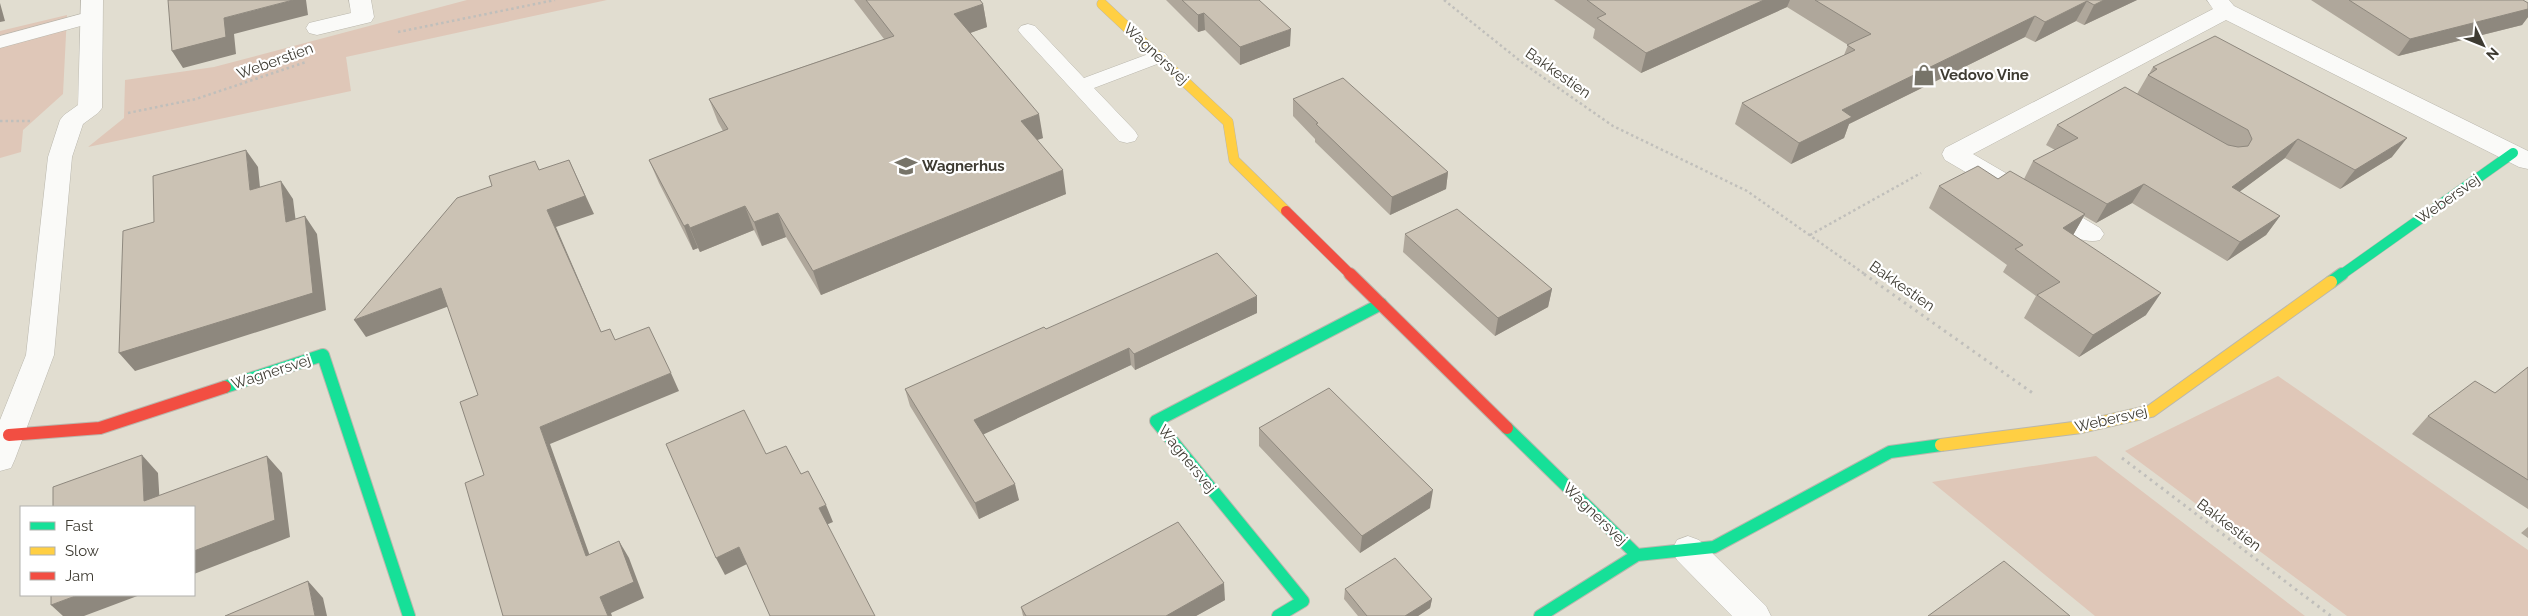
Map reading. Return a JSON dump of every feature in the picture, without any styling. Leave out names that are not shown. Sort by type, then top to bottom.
[{"type":"street","points":[[317,28],[363,16],[360,0]]},
{"type":"street","name":"Wagnersvej","points":[[1102,4],[1228,122],[1234,160],[1637,555]]},
{"type":"street","name":"Webersvej","points":[[1701,549],[1890,452],[2081,427],[2151,411],[2521,157],[2222,6],[2094,82],[1954,154]]},
{"type":"street","points":[[0,459],[9,421],[40,355],[60,157],[72,120],[90,108],[92,8]]},
{"type":"street","points":[[2094,82],[2119,96]]},
{"type":"street","points":[[1954,154],[2091,234]]},
{"type":"street","name":"Wagnersvej","points":[[1278,616],[1303,601],[1156,421],[1381,304]]},
{"type":"street","name":"Wagnersvej","points":[[9,421],[100,428],[323,355],[409,616]]},
{"type":"street","points":[[1701,549],[1754,616]]},
{"type":"street","name":"Wagnersvej","points":[[1540,616],[1637,555],[1701,549]]},
{"type":"lane","points":[[0,42],[92,8]]},
{"type":"lane","points":[[1028,30],[1127,136]]},
{"type":"lane","points":[[1081,86],[1158,57]]},
{"type":"path","points":[[397,32],[555,0]]},
{"type":"path","name":"Bakkestien","points":[[1444,0],[1524,64],[1613,126],[1747,190],[2081,427],[2331,616]]},
{"type":"path","name":"Weberstien","points":[[0,121],[72,120],[162,109],[227,91],[308,61]]},
{"type":"path","points":[[1810,235],[1954,154]]},
{"type":"shaded area","points":[[467,0],[607,0],[346,57],[351,91],[88,147],[124,118],[125,80],[214,67]]},
{"type":"shaded area","points":[[67,15],[63,94],[23,130],[21,152],[0,158],[0,31]]},
{"type":"shaded area","points":[[2278,376],[2528,550],[2528,616],[2347,616],[2125,451]]},
{"type":"shaded area","points":[[2096,456],[2305,616],[2095,616],[1932,482]]},
{"type":"building","points":[[168,0],[293,0],[224,18],[226,37],[172,51]]},
{"type":"building","points":[[866,0],[980,0],[983,4],[954,14],[1039,114],[1021,121],[1063,170],[813,271],[778,213],[754,222],[745,206],[690,228],[688,224],[684,226],[649,160],[728,129],[709,99],[894,36]]},
{"type":"building","points":[[1182,0],[1259,0],[1291,29],[1240,47],[1204,13],[1198,15]]},
{"type":"building","points":[[1587,0],[1764,0],[1646,53],[1597,18],[1606,14]]},
{"type":"building","points":[[1815,0],[2104,0],[2094,5],[2087,1],[2045,22],[2035,16],[1842,110],[1852,117],[1799,143],[1742,103],[1855,50],[1847,45],[1871,34]]},
{"type":"building","points":[[2349,0],[2523,0],[2528,3],[2528,9],[2410,39]]},
{"type":"building","points":[[2215,36],[2407,138],[2355,170],[2298,139],[2232,187],[2280,216],[2240,242],[2144,184],[2107,204],[2033,161],[2078,138],[2057,125],[2125,87],[2228,145],[2248,146],[2252,139],[2248,130],[2148,75],[2157,69],[2153,67]]},
{"type":"building","points":[[1343,78],[1448,172],[1392,197],[1316,124],[1318,123],[1293,99]]},
{"type":"building","points":[[246,150],[250,190],[281,181],[286,222],[305,216],[313,293],[119,353],[123,231],[154,222],[153,176]]},
{"type":"building","points":[[569,160],[585,196],[547,210],[601,332],[610,329],[615,340],[649,327],[671,373],[540,427],[586,556],[619,541],[634,582],[600,597],[608,616],[503,616],[465,483],[484,475],[460,402],[478,395],[441,288],[354,320],[457,198],[492,186],[489,176],[535,161],[539,170]]},
{"type":"building","points":[[1978,166],[1998,179],[2010,171],[2085,214],[2063,228],[2161,293],[2093,335],[2037,295],[2060,282],[2015,249],[2023,245],[1939,186]]},
{"type":"building","points":[[1457,209],[1552,289],[1498,318],[1405,234]]},
{"type":"building","points":[[1217,253],[1257,296],[1134,354],[1129,348],[974,420],[1015,484],[975,503],[905,389]]},
{"type":"building","points":[[2528,367],[2528,480],[2428,416],[2475,381],[2495,393]]},
{"type":"building","points":[[1329,388],[1433,490],[1362,536],[1259,428]]},
{"type":"building","points":[[744,410],[766,454],[786,446],[801,474],[808,471],[826,505],[819,508],[875,616],[770,616],[739,547],[716,558],[666,444]]},
{"type":"building","points":[[142,455],[144,501],[267,456],[275,520],[195,551],[195,506],[53,506],[53,487]]},
{"type":"building","points":[[1178,522],[1224,583],[1166,616],[1026,616],[1021,607]]},
{"type":"building","points":[[1395,558],[1432,599],[1405,616],[1367,616],[1345,589]]},
{"type":"building","points":[[2004,561],[2070,616],[1928,616]]},
{"type":"building","points":[[308,581],[315,616],[225,616]]},
{"type":"building","points":[[51,596],[75,596],[51,605]]},
{"type":"traffic: fast","points":[[2331,282],[2513,153]]},
{"type":"traffic: fast","points":[[1278,616],[1303,601],[1156,421],[1381,304]]},
{"type":"traffic: fast","points":[[225,387],[323,355],[409,616]]},
{"type":"traffic: fast","points":[[1507,428],[1637,555]]},
{"type":"traffic: fast","points":[[1540,616],[1637,555],[1714,547],[1890,452],[1941,445]]},
{"type":"traffic: slow","points":[[1102,4],[1228,122],[1234,160],[1286,211]]},
{"type":"traffic: slow","points":[[1941,445],[2081,427],[2151,411],[2331,282]]},
{"type":"traffic: jam","points":[[1286,211],[1507,428]]},
{"type":"traffic: jam","points":[[9,435],[100,428],[225,387]]},
{"type":"place","name":"Vedovo Vine","points":[[1924,75]]},
{"type":"place","name":"Wagnerhus","points":[[906,166]]}]
